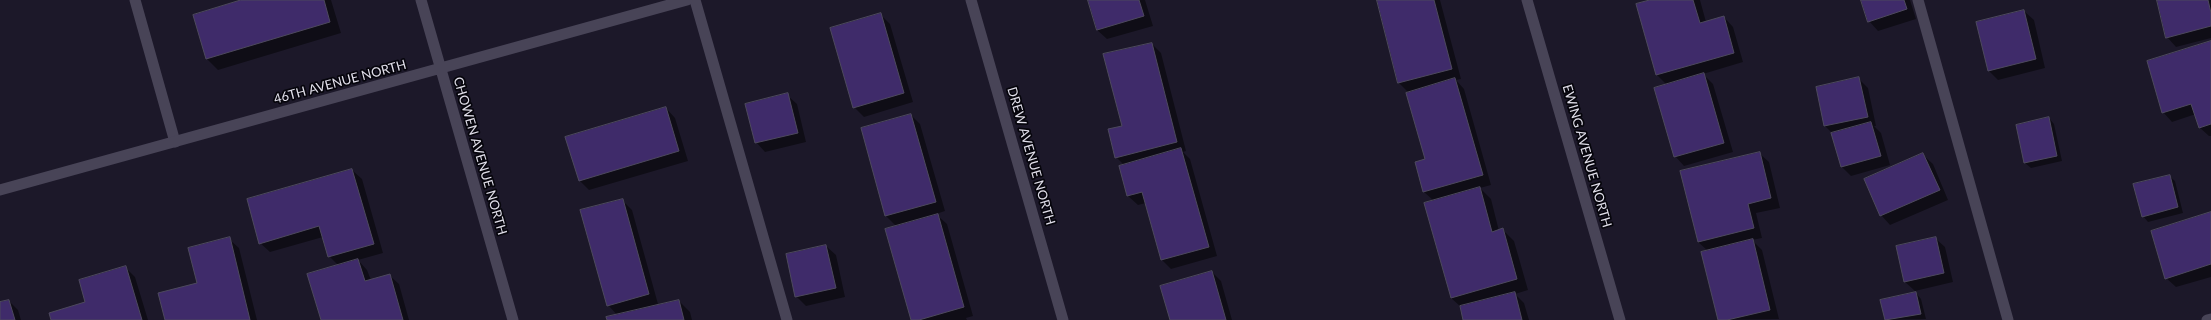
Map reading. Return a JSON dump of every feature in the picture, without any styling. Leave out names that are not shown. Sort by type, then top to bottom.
[{"type":"street","points":[[135,0],[175,142]]},
{"type":"street","name":"CHOWEN AVENUE NORTH","points":[[420,0],[513,320]]},
{"type":"street","name":"46TH AVENUE NORTH","points":[[0,190],[687,0]]},
{"type":"street","points":[[695,0],[787,320]]},
{"type":"street","name":"DREW AVENUE NORTH","points":[[971,0],[1063,320]]},
{"type":"street","name":"EWING AVENUE NORTH","points":[[1527,0],[1620,320]]},
{"type":"street","points":[[1918,0],[2008,320]]},
{"type":"street","points":[[2207,320],[2211,319]]},
{"type":"building","points":[[241,0],[324,0],[330,22],[206,59],[193,15]]},
{"type":"building","points":[[1088,0],[1139,0],[1144,16],[1097,30]]},
{"type":"building","points":[[1377,0],[1434,0],[1452,69],[1398,83]]},
{"type":"building","points":[[1650,0],[1693,0],[1700,23],[1724,16],[1734,53],[1656,75],[1636,4]]},
{"type":"building","points":[[1861,0],[1904,0],[1907,9],[1868,22]]},
{"type":"building","points":[[2157,0],[2208,0],[2211,13],[2211,26],[2166,38]]},
{"type":"building","points":[[2024,10],[2036,59],[1988,71],[1976,22]]},
{"type":"building","points":[[881,13],[904,93],[853,108],[830,28]]},
{"type":"building","points":[[2211,41],[2211,124],[2199,128],[2191,104],[2162,113],[2147,61]]},
{"type":"building","points":[[1152,43],[1177,142],[1115,158],[1108,129],[1122,126],[1103,54]]},
{"type":"building","points":[[1704,73],[1724,143],[1674,157],[1654,88]]},
{"type":"building","points":[[1859,77],[1868,117],[1824,126],[1816,87]]},
{"type":"building","points":[[1455,78],[1483,175],[1423,192],[1415,162],[1425,159],[1406,93]]},
{"type":"building","points":[[788,93],[798,133],[755,143],[745,104]]},
{"type":"building","points":[[666,107],[679,151],[579,181],[565,137]]},
{"type":"building","points":[[911,114],[936,202],[885,216],[861,128]]},
{"type":"building","points":[[2049,117],[2057,156],[2024,163],[2016,125]]},
{"type":"building","points":[[1871,122],[1881,156],[1841,167],[1831,133]]},
{"type":"building","points":[[1181,148],[1209,247],[1161,260],[1142,192],[1127,196],[1119,166]]},
{"type":"building","points":[[1760,152],[1771,198],[1748,204],[1754,228],[1698,242],[1680,171]]},
{"type":"building","points":[[1923,153],[1940,190],[1880,216],[1864,179]]},
{"type":"building","points":[[352,169],[374,244],[328,257],[319,226],[259,244],[247,199]]},
{"type":"building","points":[[2170,175],[2178,207],[2142,217],[2133,184]]},
{"type":"building","points":[[1480,187],[1492,232],[1503,228],[1517,279],[1451,298],[1424,203]]},
{"type":"building","points":[[623,199],[649,294],[607,306],[580,210]]},
{"type":"building","points":[[2211,212],[2211,264],[2165,279],[2151,231]]},
{"type":"building","points":[[938,214],[964,307],[919,320],[911,320],[885,229]]},
{"type":"building","points":[[230,237],[250,320],[165,320],[158,293],[197,283],[188,248]]},
{"type":"building","points":[[1936,237],[1944,273],[1904,282],[1896,246]]},
{"type":"building","points":[[1753,239],[1770,310],[1727,320],[1718,320],[1701,252]]},
{"type":"building","points":[[826,245],[836,288],[795,297],[786,254]]},
{"type":"building","points":[[358,259],[365,281],[390,274],[403,320],[321,320],[307,274]]},
{"type":"building","points":[[126,266],[142,320],[51,320],[49,313],[85,302],[79,280]]},
{"type":"building","points":[[1212,271],[1226,320],[1170,320],[1160,286]]},
{"type":"building","points":[[1515,292],[1522,320],[1463,320],[1460,306]]},
{"type":"building","points":[[1916,292],[1921,314],[1885,320],[1880,300]]},
{"type":"building","points":[[9,300],[15,320],[0,320],[0,302]]},
{"type":"building","points":[[679,300],[684,320],[607,320],[606,317]]}]
